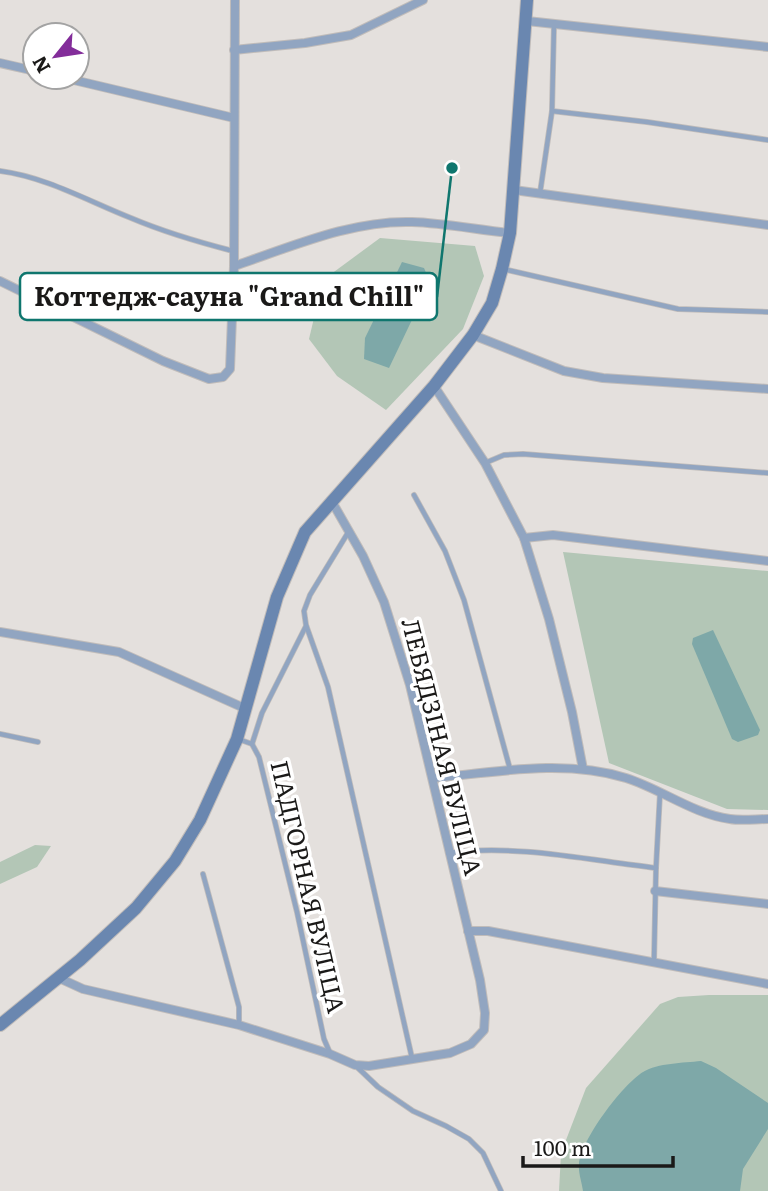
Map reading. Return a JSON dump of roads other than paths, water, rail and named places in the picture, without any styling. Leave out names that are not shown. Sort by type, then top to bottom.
[{"type":"street","points":[[0,281],[163,361],[209,379],[223,377],[230,369],[234,266],[235,0]]},
{"type":"street","points":[[234,50],[351,35],[424,0]]},
{"type":"street","points":[[0,1025],[59,978],[136,908],[175,861],[200,820],[237,739],[277,597],[305,532],[434,386],[473,335],[492,303],[510,233],[527,0]]},
{"type":"street","points":[[527,22],[768,47]]},
{"type":"street","points":[[0,63],[21,68]]},
{"type":"street","points":[[91,84],[234,118]]},
{"type":"street","points":[[513,190],[768,225]]},
{"type":"street","points":[[234,266],[332,234],[376,225],[412,222],[510,233]]},
{"type":"street","points":[[473,335],[564,371],[603,378],[768,388]]},
{"type":"street","points":[[434,386],[485,463],[524,538],[549,619],[583,769]]},
{"type":"street","name":"ЛЕБЯДЗІНАЯ ВУЛІЦА","points":[[59,978],[83,989],[239,1025],[330,1054],[355,1065],[369,1066],[450,1053],[471,1044],[484,1030],[481,980],[410,685],[384,602],[363,556],[331,500]]},
{"type":"street","points":[[524,538],[553,535],[588,538],[768,561]]},
{"type":"street","points":[[0,632],[118,652],[244,708]]},
{"type":"street","points":[[434,778],[510,770],[583,769],[626,778],[730,819],[768,819]]},
{"type":"street","points":[[655,891],[768,904]]},
{"type":"street","points":[[468,931],[488,931],[768,984]]},
{"type":"lane","points":[[540,194],[552,111],[554,23]]},
{"type":"lane","points":[[552,111],[768,140]]},
{"type":"lane","points":[[0,171],[26,174],[158,229],[234,251]]},
{"type":"lane","points":[[502,269],[678,309],[768,312]]},
{"type":"lane","points":[[485,463],[504,455],[523,454],[768,472]]},
{"type":"lane","points":[[414,495],[445,551],[464,600],[510,770]]},
{"type":"lane","points":[[349,531],[310,595],[304,611],[306,625],[328,687],[412,1058]]},
{"type":"lane","points":[[252,744],[262,713],[306,625]]},
{"type":"lane","points":[[0,734],[38,742]]},
{"type":"lane","name":"ПАДГОРНАЯ ВУЛІЦА","points":[[237,739],[252,744],[259,757],[297,912],[324,1039],[330,1054]]},
{"type":"lane","points":[[654,962],[660,793]]},
{"type":"lane","points":[[449,853],[478,849],[514,850],[656,868]]},
{"type":"lane","points":[[203,874],[239,1007],[239,1025]]},
{"type":"lane","points":[[355,1065],[378,1087],[413,1111],[468,1139],[483,1153],[501,1191]]},
{"type":"water","points":[[402,262],[424,268],[430,282],[389,368],[364,359],[365,338]]},
{"type":"water","points":[[713,630],[760,730],[758,735],[738,742],[732,739],[692,644],[693,638]]},
{"type":"water","points":[[701,1061],[768,1103],[768,1129],[743,1169],[740,1191],[583,1191],[579,1167],[581,1154],[604,1114],[624,1088],[649,1069]]},
{"type":"place","name":"Коттедж-сауна \"Grand Chill\"","points":[[452,168]]}]
